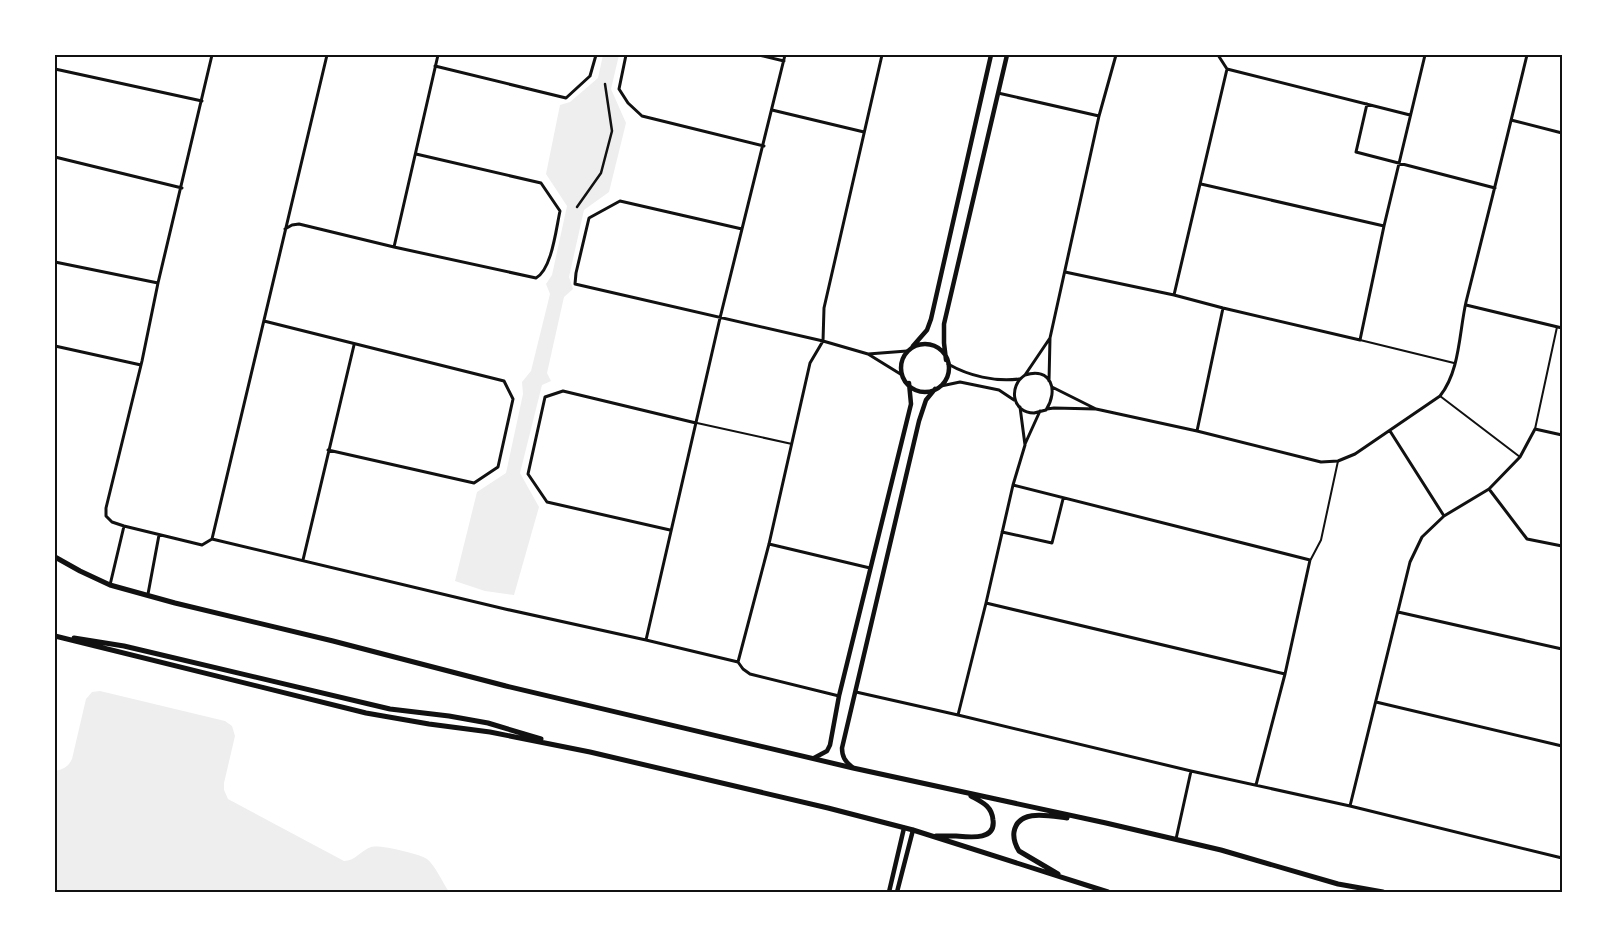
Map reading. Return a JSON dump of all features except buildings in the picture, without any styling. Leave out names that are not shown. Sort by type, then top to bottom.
[{"type":"main road","points":[[57,559],[110,585],[175,603],[332,640],[506,686],[853,768],[1176,839],[1230,852],[1338,884],[1383,892]]},
{"type":"main road","points":[[58,637],[344,708],[429,724],[490,732],[664,768],[913,830],[1108,892]]},
{"type":"main road","points":[[58,637],[84,639],[124,646],[390,708],[449,716],[488,724],[558,745]]},
{"type":"main road","points":[[931,836],[973,838],[984,836],[991,831],[994,824],[990,808],[984,802],[966,793]]},
{"type":"main road","points":[[1068,880],[1020,852],[1016,846],[1015,828],[1025,817],[1033,815],[1088,819]]},
{"type":"street","points":[[212,55],[106,508],[106,516],[112,522],[124,526],[202,545],[212,539],[504,609],[738,662]]},
{"type":"street","points":[[212,539],[327,55]]},
{"type":"street","points":[[394,247],[438,55]]},
{"type":"street","points":[[435,66],[566,98],[590,76],[596,55]]},
{"type":"street","points":[[626,55],[619,89],[628,103],[642,116],[764,146]]},
{"type":"street","points":[[759,55],[784,61]]},
{"type":"street","points":[[646,640],[720,318],[785,55]]},
{"type":"street","points":[[839,696],[750,674],[742,669],[738,662],[769,544],[810,362],[823,341],[824,308],[882,55]]},
{"type":"street","points":[[902,374],[900,366],[907,351],[927,330],[931,319],[991,55]]},
{"type":"street","points":[[941,386],[948,375],[949,369],[944,343],[944,324],[1007,55]]},
{"type":"street","points":[[1046,410],[1052,398],[1052,387],[1049,381],[1050,338],[1099,116],[1116,55]]},
{"type":"street","points":[[1218,55],[1227,69],[1410,115]]},
{"type":"street","points":[[1065,272],[1174,295],[1360,340],[1384,226],[1425,55]]},
{"type":"street","points":[[1019,379],[1014,391],[1016,401],[1020,407],[1028,412],[1054,408],[1096,409],[1197,431],[1321,462],[1338,461],[1355,454],[1440,396],[1447,388],[1455,363],[1466,305],[1527,55]]},
{"type":"street","points":[[55,68],[202,101]]},
{"type":"street","points":[[1174,295],[1227,69]]},
{"type":"street","points":[[577,207],[601,173],[612,131],[604,84]]},
{"type":"street","points":[[998,93],[1099,116]]},
{"type":"street","points":[[1367,104],[1356,152],[1495,188]]},
{"type":"street","points":[[772,110],[864,132]]},
{"type":"street","points":[[1511,120],[1562,133]]},
{"type":"street","points":[[285,230],[292,225],[299,224],[536,278],[542,275],[548,262],[560,211],[541,184],[416,154]]},
{"type":"street","points":[[55,157],[182,188]]},
{"type":"street","points":[[1201,184],[1384,226]]},
{"type":"street","points":[[742,229],[620,201],[589,218],[575,284],[823,341],[868,354],[902,374],[909,383],[922,391],[960,382],[999,390],[1016,401]]},
{"type":"street","points":[[55,262],[158,283]]},
{"type":"street","points":[[1466,305],[1562,328]]},
{"type":"street","points":[[1197,431],[1223,308]]},
{"type":"street","points":[[264,321],[504,381],[513,399],[498,467],[474,483],[328,450]]},
{"type":"street","points":[[913,346],[933,345],[940,349],[947,362],[963,372],[1002,381],[1019,379],[1025,375],[1050,338]]},
{"type":"street","points":[[303,560],[354,345]]},
{"type":"street","points":[[55,346],[141,365]]},
{"type":"street","points":[[868,354],[907,351]]},
{"type":"street","points":[[1025,375],[1038,374],[1049,381]]},
{"type":"street","points":[[814,758],[827,750],[830,745],[839,696],[912,404],[909,383]]},
{"type":"street","points":[[1052,387],[1096,409]]},
{"type":"street","points":[[853,768],[844,760],[842,748],[919,421],[926,400],[935,389]]},
{"type":"street","points":[[670,530],[548,502],[528,474],[545,397],[563,391],[696,423]]},
{"type":"street","points":[[1020,407],[1024,445]]},
{"type":"street","points":[[958,715],[1013,485],[1024,445],[1040,411]]},
{"type":"street","points":[[1350,806],[1410,562],[1422,537],[1444,516],[1489,489],[1520,457],[1535,429],[1562,435]]},
{"type":"street","points":[[1390,431],[1444,516]]},
{"type":"street","points":[[1013,485],[1310,560],[1286,674],[1256,785]]},
{"type":"street","points":[[1489,489],[1527,538],[1562,546]]},
{"type":"street","points":[[1002,532],[1052,543],[1063,499]]},
{"type":"street","points":[[110,585],[124,526]]},
{"type":"street","points":[[148,594],[159,535]]},
{"type":"street","points":[[769,544],[870,568]]},
{"type":"street","points":[[986,603],[1286,674]]},
{"type":"street","points":[[1398,612],[1562,649]]},
{"type":"street","points":[[856,692],[1191,771],[1350,806],[1562,858]]},
{"type":"street","points":[[1376,702],[1562,746]]},
{"type":"street","points":[[1176,839],[1191,771]]},
{"type":"street","points":[[889,892],[904,828]]},
{"type":"street","points":[[897,892],[913,830]]},
{"type":"lane","points":[[1535,429],[1557,328]]},
{"type":"lane","points":[[1360,340],[1455,363]]},
{"type":"lane","points":[[1440,396],[1520,457]]},
{"type":"lane","points":[[696,423],[792,444]]},
{"type":"lane","points":[[1310,560],[1321,540],[1338,461]]},
{"type":"shaded area","points":[[603,55],[619,55],[611,89],[626,123],[609,192],[584,210],[569,277],[573,289],[564,297],[547,373],[551,381],[542,385],[520,473],[539,507],[514,595],[485,591],[455,581],[477,492],[506,473],[523,394],[522,382],[531,371],[550,294],[546,284],[552,275],[567,206],[546,174],[560,105],[570,102],[598,78]]},
{"type":"shaded area","points":[[100,691],[225,721],[232,726],[235,736],[224,783],[224,790],[228,799],[344,861],[348,861],[375,846],[423,857],[433,865],[449,892],[55,892],[55,771],[65,767],[72,759],[86,699],[92,692]]}]
